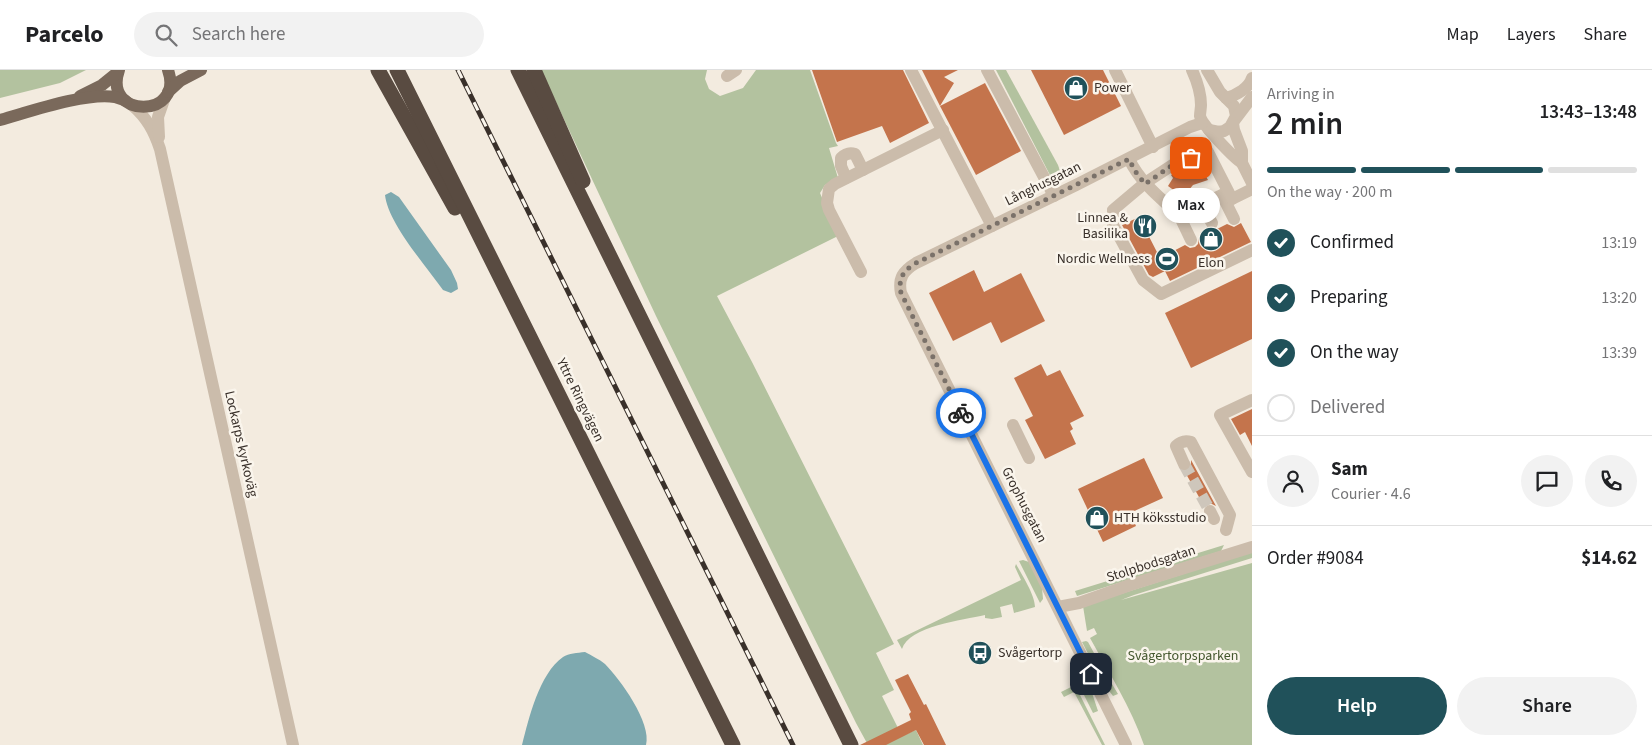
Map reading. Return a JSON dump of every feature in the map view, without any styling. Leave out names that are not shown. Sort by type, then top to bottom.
[{"type":"highway","points":[[378,70],[539,355]]},
{"type":"highway","name":"Yttre Ringvägen","points":[[396,70],[733,745]]},
{"type":"highway","points":[[518,70],[851,745]]},
{"type":"highway","points":[[534,70],[678,395]]},
{"type":"main road","points":[[167,95],[171,78],[168,70]]},
{"type":"main road","points":[[57,104],[115,97],[139,107],[154,106],[184,78],[201,70]]},
{"type":"main road","points":[[119,71],[117,80],[120,95],[129,103]]},
{"type":"main road","points":[[0,120],[91,92],[111,79],[119,71]]},
{"type":"street","points":[[911,70],[992,226]]},
{"type":"street","points":[[986,70],[1054,196]]},
{"type":"street","points":[[1115,70],[1153,147]]},
{"type":"street","points":[[1192,70],[1200,94],[1200,115],[1206,126],[1230,151],[1234,158],[1242,163]]},
{"type":"street","points":[[1207,70],[1216,87],[1234,106],[1236,111],[1234,122],[1242,151],[1242,163],[1252,182]]},
{"type":"street","points":[[1201,107],[1208,99],[1214,96],[1225,98],[1241,91],[1250,83],[1252,78]]},
{"type":"street","name":"Lockarps kyrkoväg","points":[[167,95],[158,117],[160,149],[293,745]]},
{"type":"street","points":[[1206,126],[1219,132],[1224,131],[1234,122],[1252,97]]},
{"type":"street","name":"Lockarps kyrkoväg","points":[[129,103],[140,112],[152,129],[160,149]]},
{"type":"street","name":"Långhusgatan","points":[[901,278],[905,271],[916,263],[1129,159],[1190,127],[1206,126]]},
{"type":"street","points":[[861,272],[827,203],[829,190],[846,178],[942,130]]},
{"type":"street","points":[[1234,219],[1208,152],[1174,164],[1113,210],[1113,225],[1142,280],[1161,294],[1252,250]]},
{"type":"street","points":[[846,178],[841,166],[841,158],[845,154],[855,154],[863,170]]},
{"type":"street","points":[[1129,159],[1145,184],[1179,215],[1191,240]]},
{"type":"street","points":[[1179,215],[1201,205],[1252,189]]},
{"type":"street","points":[[1201,205],[1212,223]]},
{"type":"street","name":"Grophusgatan","points":[[901,278],[901,293],[1126,745]]},
{"type":"street","points":[[1252,400],[1220,415],[1252,472]]},
{"type":"street","points":[[1013,426],[1029,458]]},
{"type":"street","points":[[1184,464],[1176,446],[1187,440],[1191,442],[1230,515],[1226,530]]},
{"type":"street","name":"Stolpbodsgatan","points":[[1058,607],[1079,603],[1252,547]]},
{"type":"green space","points":[[0,70],[86,70],[60,83],[0,98]]},
{"type":"green space","points":[[541,70],[707,70],[705,79],[709,89],[720,96],[743,88],[756,70],[810,70],[838,146],[829,148],[838,178],[825,185],[820,193],[837,234],[836,237],[717,296],[894,644],[876,653],[894,690],[882,696],[902,736],[916,730],[923,745],[868,745],[656,316]]},
{"type":"green space","points":[[996,70],[1006,70],[1058,165],[1059,175],[1052,179]]},
{"type":"green space","points":[[1224,545],[1221,551],[1077,596],[1075,591]]},
{"type":"green space","name":"Svågertorpsparken","points":[[1252,552],[1252,558],[1121,600],[1252,563],[1252,745],[1144,745],[1126,704],[1090,638],[1097,634],[1094,628],[1087,631],[1083,606]]},
{"type":"green space","points":[[1019,561],[1029,562],[1042,588],[1043,599],[1040,603]]},
{"type":"green space","points":[[1016,564],[1031,591],[1035,607],[1014,613],[1012,604],[1000,607],[1002,617],[992,619],[985,618],[985,615],[938,625],[915,635],[907,641],[902,649],[897,640],[1021,580],[1015,567]]},
{"type":"green space","points":[[1086,641],[1118,694],[1113,696],[1103,683],[1082,642]]},
{"type":"green space","points":[[1085,681],[1089,684],[1098,711],[1093,713],[1078,683]]},
{"type":"green space","points":[[1075,685],[1105,745],[1102,745],[1074,692],[1064,697],[1061,692]]},
{"type":"water","points":[[391,192],[399,197],[451,270],[458,289],[451,293],[443,290],[400,231],[385,195]]},
{"type":"water","points":[[585,652],[605,664],[626,690],[644,725],[647,736],[646,745],[522,745],[536,697],[547,674],[563,657]]},
{"type":"building","points":[[812,70],[903,70],[929,123],[890,143],[882,126],[837,142]]},
{"type":"building","points":[[922,70],[958,70],[944,77],[954,83],[940,106]]},
{"type":"building","name":"Power","points":[[1031,70],[1103,70],[1121,106],[1064,135]]},
{"type":"building","points":[[985,83],[1021,151],[976,175],[940,106]]},
{"type":"building","points":[[1199,164],[1208,180],[1193,185],[1183,197],[1168,186],[1173,178],[1171,175]]},
{"type":"building","points":[[1139,217],[1160,258],[1185,245],[1190,248],[1195,247],[1198,244],[1199,238],[1227,224],[1234,227],[1241,223],[1251,242],[1170,281],[1165,271],[1153,277],[1149,275],[1122,225]]},
{"type":"building","points":[[974,270],[984,292],[1021,273],[1045,321],[1001,343],[991,322],[953,341],[929,293]]},
{"type":"building","points":[[1252,271],[1252,339],[1191,368],[1165,313]]},
{"type":"building","points":[[1041,364],[1047,376],[1060,370],[1084,416],[1070,423],[1073,429],[1070,431],[1076,444],[1045,459],[1025,420],[1033,416],[1014,378]]},
{"type":"building","points":[[1252,409],[1252,446],[1245,432],[1240,435],[1231,419]]},
{"type":"building","points":[[1144,458],[1163,498],[1130,513],[1136,526],[1103,542],[1078,489]]},
{"type":"building","points":[[1191,460],[1216,506],[1210,503],[1204,506],[1185,472],[1191,468]]},
{"type":"building","points":[[908,674],[924,705],[926,704],[946,745],[924,745],[916,730],[886,745],[860,745],[911,720],[909,714],[911,712],[895,680]]},
{"type":"tunnel","points":[[1184,464],[1210,511]]},
{"type":"railway","points":[[458,70],[793,745]]},
{"type":"way so far","points":[[961,413],[901,293],[901,278],[905,271],[916,263],[1129,159],[1145,184],[1174,164],[1191,158]]},
{"type":"place","name":"Power","points":[[1076,88]]},
{"type":"place","name":"Max","points":[[1191,158]]},
{"type":"place","name":"Linnea & Basilika","points":[[1145,226]]},
{"type":"place","name":"Elon","points":[[1211,239]]},
{"type":"place","name":"Nordic Wellness","points":[[1167,259]]},
{"type":"place","name":"HTH köksstudio","points":[[1097,518]]},
{"type":"place","name":"Svågertorp","points":[[980,653]]},
{"type":"route","points":[[961,413],[1091,674]]}]
